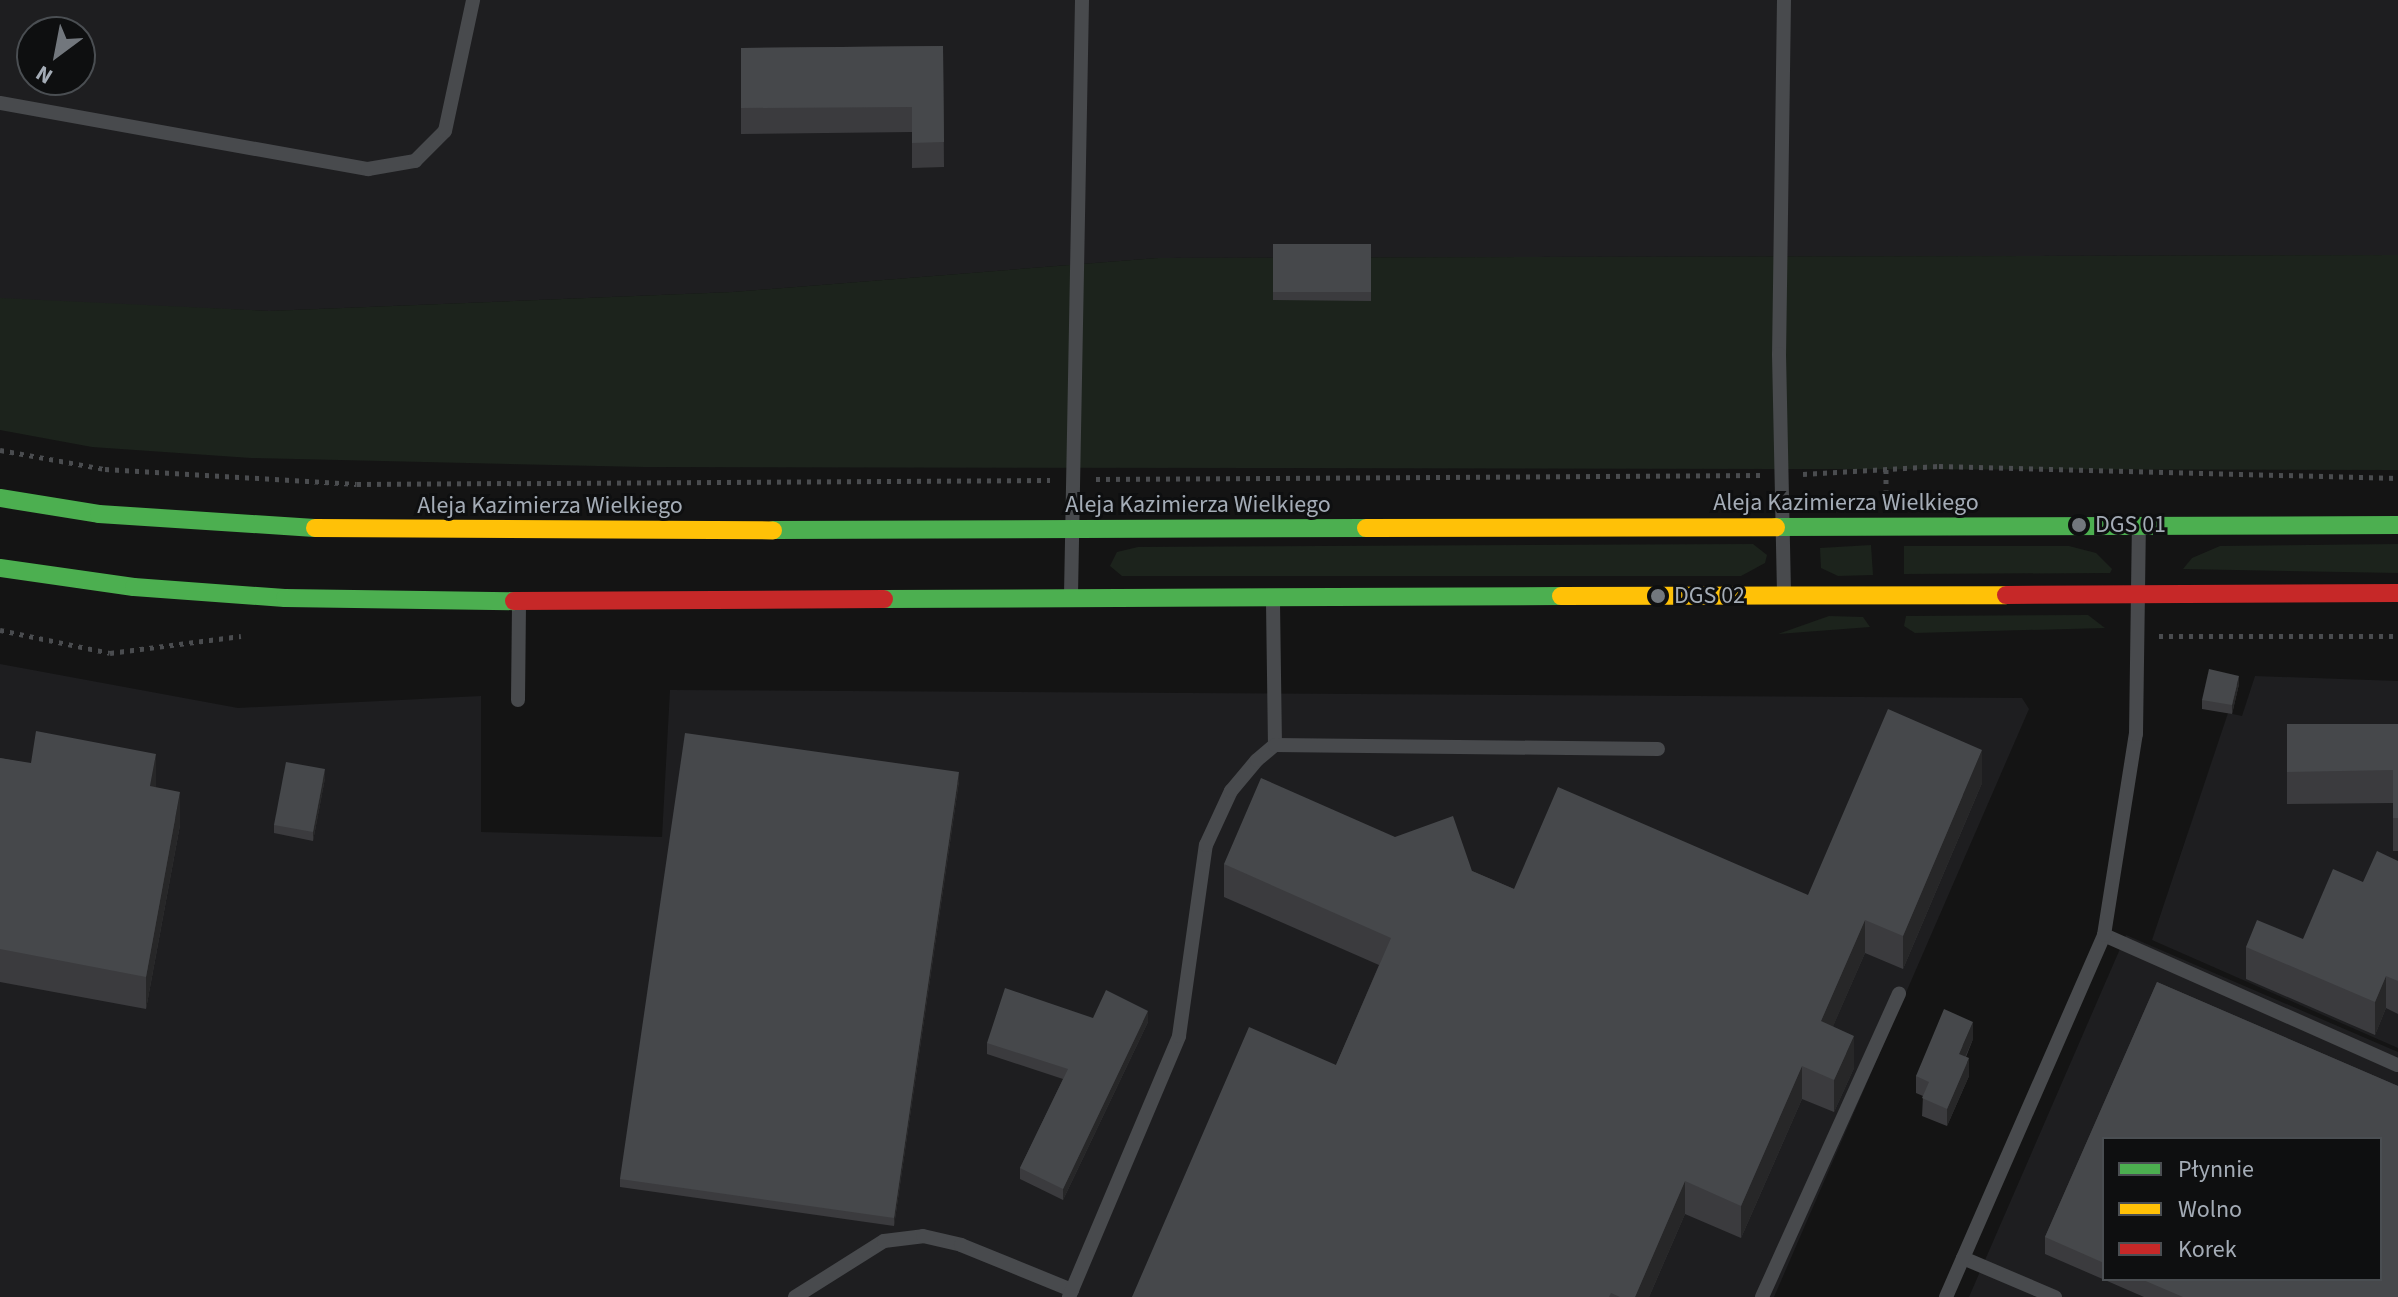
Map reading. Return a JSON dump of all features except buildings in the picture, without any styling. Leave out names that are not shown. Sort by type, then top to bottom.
[{"type":"main road","name":"Aleja Kazimierza Wielkiego","points":[[0,498],[99,514],[357,531],[2398,525]]},
{"type":"main road","points":[[0,568],[134,587],[285,598],[519,601],[2398,593]]},
{"type":"lane","points":[[0,103],[368,169],[415,161],[445,131],[473,0]]},
{"type":"lane","points":[[1071,600],[1082,0]]},
{"type":"lane","points":[[1784,0],[1782,527],[1785,597]]},
{"type":"lane","points":[[1946,1297],[2104,935],[2136,734],[2139,525]]},
{"type":"lane","points":[[795,1297],[884,1241],[923,1236],[961,1245],[1070,1294],[1179,1036],[1206,845],[1231,791],[1275,745],[1273,599]]},
{"type":"lane","points":[[518,700],[519,601]]},
{"type":"lane","points":[[1275,745],[1658,749]]},
{"type":"lane","points":[[2104,935],[2398,1065]]},
{"type":"lane","points":[[1762,1297],[1899,993]]},
{"type":"lane","points":[[1963,1258],[2055,1297]]},
{"type":"path","points":[[0,450],[105,469],[357,484],[1782,475],[1939,466],[2398,478]]},
{"type":"shaded area","points":[[0,0],[2398,0],[2398,255],[1158,258],[733,292],[269,311],[0,299]]},
{"type":"shaded area","points":[[2398,255],[2398,470],[644,467],[251,458],[92,447],[0,430],[0,298],[269,311],[733,292],[1158,258]]},
{"type":"shaded area","points":[[1753,544],[1767,555],[1765,563],[1741,576],[1122,576],[1110,566],[1117,552],[1138,547]]},
{"type":"shaded area","points":[[2398,544],[2398,573],[2183,569],[2192,558],[2220,546]]},
{"type":"shaded area","points":[[1871,545],[1873,575],[1838,576],[1821,568],[1820,548]]},
{"type":"shaded area","points":[[1904,546],[2069,546],[2096,553],[2112,569],[2110,573],[1904,574]]},
{"type":"shaded area","points":[[2088,615],[2105,628],[1915,633],[1904,626],[1906,616]]},
{"type":"shaded area","points":[[1829,616],[1863,617],[1870,627],[1778,634]]},
{"type":"shaded area","points":[[0,664],[238,708],[481,696],[481,832],[662,837],[670,690],[2022,698],[2029,709],[1774,1297],[0,1297]]},
{"type":"shaded area","points":[[2255,676],[2398,681],[2398,1048],[2152,940],[2228,713],[2242,716]]},
{"type":"shaded area","points":[[2126,935],[2398,1052],[2398,1297],[1969,1297]]},
{"type":"traffic: fast","points":[[0,498],[99,514],[315,528]]},
{"type":"traffic: fast","points":[[1776,527],[2398,525]]},
{"type":"traffic: fast","points":[[773,530],[1366,528]]},
{"type":"traffic: fast","points":[[0,568],[134,587],[285,598],[514,601]]},
{"type":"traffic: fast","points":[[884,599],[1561,596]]},
{"type":"traffic: slow","points":[[1366,528],[1776,527]]},
{"type":"traffic: slow","points":[[315,528],[773,530]]},
{"type":"traffic: slow","points":[[1561,596],[2006,595]]},
{"type":"traffic: jam","points":[[2006,595],[2398,593]]},
{"type":"traffic: jam","points":[[514,601],[884,599]]},
{"type":"place","name":"DGS 01","points":[[2079,525]]},
{"type":"place","name":"DGS 02","points":[[1658,596]]}]
